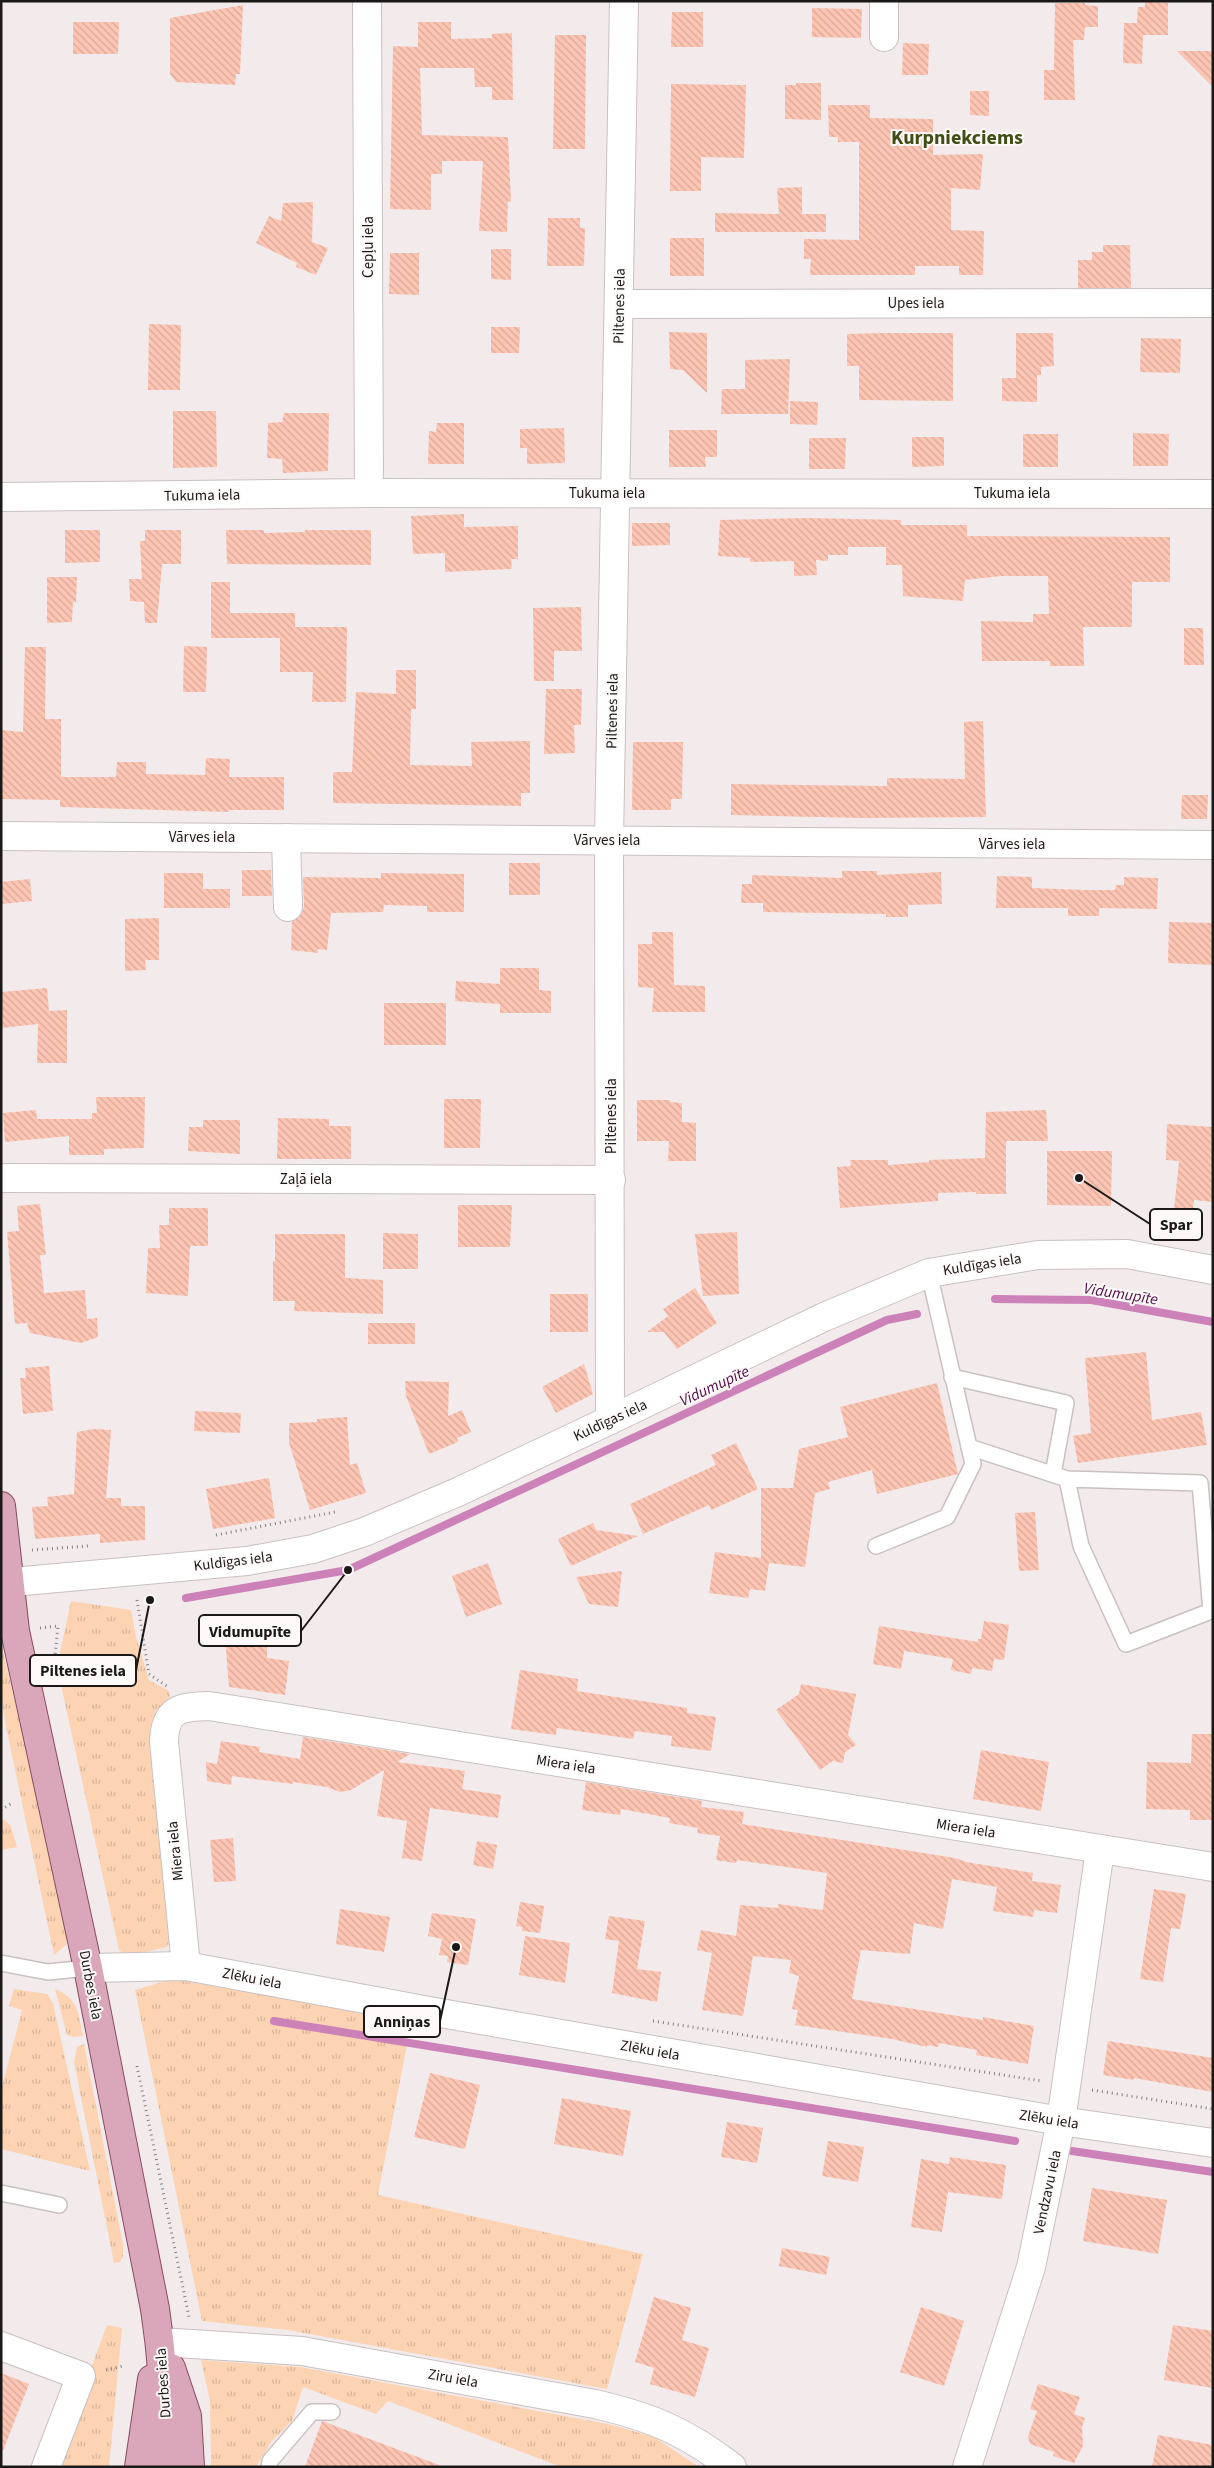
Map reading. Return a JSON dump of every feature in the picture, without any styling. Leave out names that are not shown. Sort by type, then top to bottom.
[{"type":"main road","name":"Durbes iela","points":[[1,1506],[6,1553],[5,1583],[88,1968],[160,2344],[166,2424],[165,2467]]},
{"type":"main road","points":[[139,2467],[148,2395],[160,2344]]},
{"type":"main road","points":[[160,2344],[177,2380],[187,2416],[190,2467]]},
{"type":"street","name":"Cepļu iela","points":[[367,1],[369,493]]},
{"type":"street","name":"Piltenes iela","points":[[610,1420],[612,1180],[609,840],[624,1]]},
{"type":"street","points":[[884,1],[884,37]]},
{"type":"street","name":"Upes iela","points":[[619,304],[1213,303]]},
{"type":"street","name":"Tukuma iela","points":[[1,497],[369,493],[1213,494]]},
{"type":"street","name":"Vārves iela","points":[[1,836],[1213,846]]},
{"type":"street","points":[[286,838],[288,907]]},
{"type":"street","name":"Zaļā iela","points":[[1,1178],[612,1180]]},
{"type":"street","name":"Kuldīgas iela","points":[[5,1583],[247,1561],[313,1549],[364,1532],[434,1502],[610,1420],[824,1317],[929,1273],[1038,1256],[1127,1254],[1213,1270]]},
{"type":"street","name":"Miera iela","points":[[186,1966],[164,1742],[165,1724],[172,1715],[186,1707],[209,1706],[1213,1867]]},
{"type":"street","name":"Vendzavu iela","points":[[967,2467],[1031,2267],[1062,2121],[1100,1850]]},
{"type":"street","name":"Zlēku iela","points":[[88,1968],[186,1966],[429,2011],[1062,2121],[1213,2143]]},
{"type":"street","name":"Ziru iela","points":[[160,2344],[302,2352],[595,2404],[641,2415],[686,2435],[732,2467]]},
{"type":"street","points":[[1,2346],[81,2376],[46,2467]]},
{"type":"lane","points":[[876,1546],[947,1517],[973,1464],[929,1273]]},
{"type":"lane","points":[[952,1377],[1066,1404],[1060,1476],[1081,1546],[1126,1644],[1211,1611],[1200,1483],[1060,1476],[969,1447]]},
{"type":"lane","points":[[1,1963],[48,1972],[88,1968]]},
{"type":"lane","points":[[1,2193],[59,2205]]},
{"type":"lane","points":[[269,2467],[270,2461],[312,2412],[332,2412]]},
{"type":"path","points":[[208,1537],[339,1511]]},
{"type":"path","points":[[6,1553],[90,1546]]},
{"type":"path","points":[[136,1600],[150,1674],[160,1683],[209,1706]]},
{"type":"path","points":[[1,1810],[12,1803]]},
{"type":"path","points":[[649,2020],[1067,2084],[1086,2089],[1213,2110]]},
{"type":"green space","points":[[71,1601],[131,1610],[136,1637],[149,1680],[169,1691],[170,1697],[155,1712],[174,1933],[167,1947],[127,1956],[119,1950],[57,1667]]},
{"type":"green space","points":[[1,1643],[69,1928],[66,1945],[54,1955],[6,1727],[1,1693]]},
{"type":"green space","points":[[1,1817],[11,1826],[17,1847],[1,1850]]},
{"type":"green space","points":[[172,1979],[412,2019],[378,2195],[643,2254],[607,2389],[288,2330],[202,2321],[135,1990]]},
{"type":"green space","points":[[14,1989],[47,1994],[53,2003],[90,2171],[1,2149],[1,2091],[22,2010],[9,2006]]},
{"type":"green space","points":[[55,1989],[69,1997],[73,2002],[83,2036],[73,2037],[67,2035]]},
{"type":"green space","points":[[84,2044],[123,2245],[123,2256],[120,2262],[114,2263],[74,2062],[77,2047]]},
{"type":"green space","points":[[107,2325],[122,2328],[109,2467],[54,2467]]},
{"type":"green space","points":[[201,2360],[300,2367],[608,2424],[654,2437],[699,2467],[561,2467],[388,2401],[376,2414],[303,2387],[292,2421],[271,2442],[256,2467],[211,2467],[210,2401]]},
{"type":"building","points":[[1145,2],[1168,3],[1168,35],[1143,35],[1142,64],[1123,63],[1124,23],[1137,23],[1138,7],[1145,7]]},
{"type":"building","points":[[1055,3],[1085,3],[1085,5],[1098,6],[1098,27],[1085,27],[1084,40],[1073,40],[1075,100],[1044,100],[1044,70],[1054,70]]},
{"type":"building","points":[[243,5],[240,74],[236,74],[235,85],[176,82],[170,74],[170,18]]},
{"type":"building","points":[[812,8],[862,9],[861,38],[812,37]]},
{"type":"building","points":[[672,12],[703,12],[703,47],[671,47]]},
{"type":"building","points":[[73,22],[119,22],[118,54],[73,54]]},
{"type":"building","points":[[418,22],[451,22],[451,39],[492,38],[492,34],[512,33],[513,100],[492,100],[492,87],[475,87],[474,68],[420,68],[422,135],[508,137],[511,202],[508,201],[507,232],[479,231],[483,161],[442,161],[442,174],[431,174],[431,210],[390,209],[393,46],[418,47]]},
{"type":"building","points":[[555,35],[586,35],[585,149],[553,149]]},
{"type":"building","points":[[903,43],[929,44],[928,75],[902,75]]},
{"type":"building","points":[[1177,51],[1213,51],[1213,87]]},
{"type":"building","points":[[796,83],[821,83],[821,120],[785,119],[785,85],[796,85]]},
{"type":"building","points":[[671,84],[746,85],[744,158],[701,157],[701,191],[670,191]]},
{"type":"building","points":[[970,91],[989,91],[989,116],[970,115]]},
{"type":"building","points":[[828,105],[870,105],[870,118],[933,119],[933,155],[983,154],[980,190],[951,188],[951,230],[984,231],[983,275],[959,275],[959,266],[915,266],[915,275],[810,275],[811,259],[804,259],[804,239],[859,240],[859,142],[838,142],[838,137],[829,137]]},
{"type":"building","points":[[802,187],[802,214],[826,214],[826,232],[715,232],[715,213],[779,214],[777,188]]},
{"type":"building","points":[[313,202],[312,242],[328,248],[316,275],[296,267],[297,263],[256,243],[269,216],[281,221],[283,203]]},
{"type":"building","points":[[548,218],[580,218],[580,228],[585,228],[584,266],[547,266]]},
{"type":"building","points":[[670,238],[704,238],[704,276],[670,276]]},
{"type":"building","points":[[1103,245],[1130,245],[1131,288],[1078,288],[1078,260],[1092,260],[1092,252],[1103,252]]},
{"type":"building","points":[[491,249],[511,249],[511,280],[491,279]]},
{"type":"building","points":[[390,253],[419,253],[419,295],[389,294]]},
{"type":"building","points":[[149,324],[181,325],[180,390],[148,390]]},
{"type":"building","points":[[491,327],[520,327],[519,353],[491,353]]},
{"type":"building","points":[[669,332],[707,333],[707,393],[683,370],[670,369]]},
{"type":"building","points":[[953,333],[953,401],[859,400],[859,366],[847,366],[847,334]]},
{"type":"building","points":[[1016,333],[1053,333],[1054,366],[1041,367],[1041,375],[1037,375],[1037,402],[1002,401],[1002,378],[1016,378]]},
{"type":"building","points":[[1141,338],[1181,339],[1180,373],[1140,372]]},
{"type":"building","points":[[790,359],[788,414],[721,414],[722,389],[745,389],[745,360]]},
{"type":"building","points":[[790,401],[818,402],[817,425],[790,424]]},
{"type":"building","points":[[173,411],[216,411],[217,467],[173,468]]},
{"type":"building","points":[[284,413],[329,413],[328,471],[283,473],[282,459],[267,458],[268,423],[282,422]]},
{"type":"building","points":[[437,423],[464,423],[464,464],[428,464],[429,431],[436,432]]},
{"type":"building","points":[[564,428],[565,463],[527,464],[527,448],[520,448],[520,429]]},
{"type":"building","points":[[669,430],[717,430],[717,457],[705,457],[706,467],[669,467]]},
{"type":"building","points":[[1133,433],[1169,434],[1168,466],[1133,466]]},
{"type":"building","points":[[1023,434],[1058,434],[1058,467],[1023,467]]},
{"type":"building","points":[[912,437],[944,437],[944,466],[912,467]]},
{"type":"building","points":[[809,438],[846,438],[845,469],[809,469]]},
{"type":"building","points":[[464,514],[464,527],[518,526],[518,559],[511,559],[512,569],[445,572],[445,553],[413,554],[411,516]]},
{"type":"building","points":[[806,518],[901,520],[901,525],[967,525],[967,536],[1170,537],[1170,582],[1132,582],[1132,627],[1083,627],[1084,666],[1050,666],[1050,661],[982,661],[981,621],[1033,622],[1033,614],[1049,614],[1048,576],[1001,576],[965,580],[963,601],[903,596],[902,565],[886,565],[886,547],[848,547],[848,555],[828,555],[828,561],[816,560],[817,575],[794,576],[794,561],[750,562],[750,558],[718,556],[720,520]]},
{"type":"building","points":[[632,523],[670,523],[670,545],[632,546]]},
{"type":"building","points":[[65,530],[100,530],[100,562],[65,563]]},
{"type":"building","points":[[145,530],[181,530],[181,564],[162,564],[157,623],[145,623],[144,602],[130,601],[129,579],[142,579],[140,541],[145,541]]},
{"type":"building","points":[[226,530],[264,530],[264,533],[305,532],[305,530],[371,530],[371,565],[227,564]]},
{"type":"building","points":[[47,577],[77,577],[76,602],[73,602],[72,622],[47,623]]},
{"type":"building","points":[[211,582],[230,582],[230,613],[295,613],[295,627],[347,627],[346,702],[312,702],[313,672],[280,672],[280,638],[211,638]]},
{"type":"building","points":[[581,607],[582,651],[554,651],[554,681],[534,681],[533,608]]},
{"type":"building","points":[[1184,628],[1203,628],[1204,665],[1184,665]]},
{"type":"building","points":[[184,646],[207,647],[206,692],[183,692]]},
{"type":"building","points":[[25,647],[46,647],[45,719],[61,719],[61,777],[116,777],[117,762],[146,762],[146,774],[205,775],[206,758],[230,759],[229,777],[284,777],[284,810],[229,810],[228,812],[60,807],[60,800],[1,799],[1,730],[23,732]]},
{"type":"building","points":[[396,670],[416,670],[416,709],[411,709],[410,765],[472,766],[471,742],[530,741],[530,793],[521,793],[521,806],[333,803],[333,772],[352,772],[356,692],[396,694]]},
{"type":"building","points":[[546,689],[582,689],[581,725],[574,725],[575,753],[544,754]]},
{"type":"building","points":[[983,721],[986,817],[862,818],[731,815],[731,784],[887,786],[887,778],[965,779],[964,722]]},
{"type":"building","points":[[633,742],[683,742],[682,799],[671,799],[671,810],[632,810]]},
{"type":"building","points":[[1182,795],[1208,795],[1207,819],[1181,819]]},
{"type":"building","points":[[509,863],[540,863],[540,895],[509,895]]},
{"type":"building","points":[[242,870],[271,870],[272,896],[242,896]]},
{"type":"building","points":[[842,871],[877,871],[877,875],[941,872],[942,904],[908,905],[908,917],[886,917],[886,914],[763,912],[763,903],[741,903],[742,884],[752,884],[752,875],[842,878]]},
{"type":"building","points":[[164,873],[203,873],[203,889],[230,889],[230,908],[164,908]]},
{"type":"building","points":[[381,873],[464,874],[464,912],[427,912],[427,906],[384,905],[383,912],[331,913],[327,950],[318,949],[318,953],[291,950],[292,922],[301,915],[304,907],[303,877],[381,878]]},
{"type":"building","points":[[997,876],[1032,877],[1032,888],[1086,890],[1115,890],[1116,885],[1124,885],[1124,877],[1158,878],[1157,909],[1099,908],[1099,916],[1068,916],[1068,908],[996,908]]},
{"type":"building","points":[[30,879],[32,901],[1,904],[1,882]]},
{"type":"building","points":[[159,918],[159,960],[145,960],[146,970],[125,971],[125,919]]},
{"type":"building","points":[[1169,922],[1213,923],[1213,965],[1168,963]]},
{"type":"building","points":[[652,932],[673,932],[674,985],[705,986],[705,1012],[652,1012],[654,988],[638,987],[638,944],[652,944]]},
{"type":"building","points":[[500,968],[539,968],[539,990],[551,991],[551,1013],[500,1013],[500,1004],[455,1001],[456,981],[500,984]]},
{"type":"building","points":[[47,988],[49,1011],[67,1010],[67,1063],[37,1063],[38,1024],[1,1028],[1,992]]},
{"type":"building","points":[[384,1003],[446,1003],[446,1045],[384,1045]]},
{"type":"building","points":[[96,1097],[145,1097],[144,1148],[104,1149],[104,1155],[69,1155],[69,1136],[5,1142],[3,1113],[36,1110],[37,1119],[92,1119],[92,1113],[97,1113]]},
{"type":"building","points":[[444,1099],[481,1099],[480,1148],[444,1148]]},
{"type":"building","points":[[637,1100],[670,1100],[670,1102],[682,1103],[682,1122],[696,1123],[696,1161],[668,1161],[669,1141],[637,1141]]},
{"type":"building","points":[[1046,1110],[1048,1141],[1006,1141],[1006,1194],[976,1194],[976,1192],[938,1193],[938,1201],[840,1208],[837,1167],[851,1166],[850,1160],[888,1160],[888,1165],[929,1162],[929,1160],[985,1158],[986,1112]]},
{"type":"building","points":[[278,1118],[329,1119],[329,1126],[351,1126],[351,1159],[277,1159]]},
{"type":"building","points":[[203,1120],[240,1120],[240,1154],[188,1151],[189,1127],[203,1127]]},
{"type":"building","points":[[1167,1124],[1213,1127],[1213,1202],[1194,1200],[1193,1211],[1174,1210],[1179,1161],[1166,1160]]},
{"type":"building","points":[[1047,1151],[1112,1151],[1111,1206],[1047,1205]]},
{"type":"building","points":[[40,1204],[46,1255],[40,1255],[44,1293],[85,1290],[87,1319],[97,1318],[98,1337],[81,1343],[30,1333],[27,1323],[15,1324],[7,1232],[19,1231],[17,1206]]},
{"type":"building","points":[[458,1205],[512,1205],[510,1247],[458,1247]]},
{"type":"building","points":[[169,1208],[208,1208],[208,1246],[190,1246],[188,1296],[146,1293],[148,1248],[160,1248],[159,1225],[169,1225]]},
{"type":"building","points":[[737,1232],[739,1294],[703,1296],[695,1234]]},
{"type":"building","points":[[383,1233],[418,1234],[418,1269],[383,1269]]},
{"type":"building","points":[[275,1234],[345,1234],[345,1278],[383,1280],[383,1314],[294,1311],[295,1301],[273,1301]]},
{"type":"building","points":[[695,1288],[717,1323],[677,1349],[664,1332],[647,1332],[668,1316],[663,1309]]},
{"type":"building","points":[[550,1294],[588,1294],[588,1332],[550,1332]]},
{"type":"building","points":[[368,1323],[415,1323],[415,1344],[368,1344]]},
{"type":"building","points":[[1146,1352],[1152,1420],[1201,1412],[1207,1445],[1078,1463],[1073,1436],[1091,1433],[1085,1358]]},
{"type":"building","points":[[584,1364],[593,1394],[556,1413],[542,1387]]},
{"type":"building","points":[[49,1366],[53,1411],[23,1414],[20,1378],[26,1378],[25,1368]]},
{"type":"building","points":[[405,1381],[449,1382],[448,1416],[462,1410],[471,1432],[457,1438],[458,1442],[429,1454],[406,1396]]},
{"type":"building","points":[[937,1383],[958,1474],[877,1494],[872,1470],[828,1482],[830,1489],[815,1493],[805,1567],[769,1563],[765,1591],[750,1589],[748,1598],[709,1593],[715,1552],[761,1558],[761,1488],[793,1488],[799,1449],[848,1437],[840,1407]]},
{"type":"building","points":[[195,1411],[241,1413],[240,1433],[194,1431]]},
{"type":"building","points":[[347,1417],[350,1465],[357,1463],[366,1493],[310,1510],[289,1443],[289,1423],[317,1422],[317,1419]]},
{"type":"building","points":[[94,1429],[111,1430],[106,1498],[121,1498],[121,1506],[145,1506],[145,1540],[100,1543],[100,1534],[35,1539],[32,1507],[48,1506],[47,1497],[74,1494],[77,1432]]},
{"type":"building","points":[[736,1443],[758,1489],[711,1510],[709,1505],[643,1534],[630,1504],[716,1465],[711,1455]]},
{"type":"building","points":[[269,1478],[275,1518],[213,1529],[206,1489]]},
{"type":"building","points":[[1035,1512],[1039,1570],[1019,1571],[1015,1513]]},
{"type":"building","points":[[593,1523],[596,1530],[638,1536],[571,1566],[558,1539]]},
{"type":"building","points":[[488,1563],[502,1604],[466,1617],[452,1576]]},
{"type":"building","points":[[622,1571],[618,1607],[589,1604],[576,1577]]},
{"type":"building","points":[[984,1621],[1009,1625],[1004,1660],[994,1659],[992,1671],[972,1668],[971,1674],[951,1670],[953,1659],[904,1651],[901,1669],[873,1664],[879,1626],[978,1642],[978,1639],[981,1639]]},
{"type":"building","points":[[225,1636],[267,1640],[267,1658],[289,1661],[285,1695],[229,1687]]},
{"type":"building","points":[[520,1670],[578,1679],[577,1691],[687,1708],[687,1713],[716,1717],[711,1751],[671,1746],[672,1736],[635,1731],[633,1739],[557,1728],[556,1735],[511,1729]]},
{"type":"building","points":[[801,1684],[856,1694],[848,1735],[856,1745],[845,1752],[843,1763],[833,1761],[820,1770],[776,1710],[799,1694]]},
{"type":"building","points":[[1192,1734],[1213,1734],[1213,1820],[1190,1820],[1190,1810],[1146,1809],[1147,1762],[1191,1763]]},
{"type":"building","points":[[303,1737],[410,1754],[397,1762],[465,1771],[462,1789],[501,1795],[498,1818],[430,1808],[422,1861],[402,1858],[407,1821],[377,1816],[384,1770],[351,1790],[340,1792],[327,1787],[232,1776],[231,1785],[207,1781],[206,1762],[217,1764],[221,1741],[260,1747],[259,1752],[300,1759]]},
{"type":"building","points":[[981,1750],[1049,1762],[1041,1811],[973,1799]]},
{"type":"building","points":[[586,1782],[702,1801],[701,1807],[744,1812],[742,1824],[955,1858],[966,1862],[1033,1873],[1032,1881],[1061,1885],[1057,1913],[1034,1910],[1033,1917],[993,1911],[997,1887],[952,1879],[943,1929],[914,1923],[910,1954],[861,1950],[852,1999],[983,2020],[983,2017],[1034,2026],[1028,2064],[976,2055],[977,2050],[939,2043],[938,2047],[927,2045],[927,2047],[892,2039],[795,2025],[798,2010],[792,2009],[799,1976],[789,1973],[791,1960],[753,1956],[743,2016],[702,2010],[712,1953],[697,1950],[701,1930],[736,1936],[740,1905],[778,1908],[778,1904],[823,1910],[827,1873],[737,1860],[736,1863],[716,1860],[720,1836],[697,1833],[698,1828],[669,1823],[670,1818],[621,1809],[620,1815],[582,1810]]},
{"type":"building","points":[[233,1838],[236,1881],[214,1882],[210,1840]]},
{"type":"building","points":[[477,1841],[497,1845],[493,1869],[473,1865]]},
{"type":"building","points":[[1154,1889],[1186,1894],[1180,1929],[1171,1928],[1163,1982],[1140,1979]]},
{"type":"building","points":[[520,1902],[544,1906],[540,1933],[522,1931],[522,1927],[516,1926]]},
{"type":"building","points":[[340,1909],[390,1917],[384,1952],[336,1944]]},
{"type":"building","points":[[432,1913],[476,1919],[468,1965],[447,1962],[448,1956],[439,1955],[442,1939],[428,1936]]},
{"type":"building","points":[[609,1916],[645,1921],[637,1969],[661,1972],[657,2002],[612,1993],[619,1941],[605,1939]]},
{"type":"building","points":[[525,1936],[570,1943],[565,1983],[519,1975]]},
{"type":"building","points":[[1108,2041],[1213,2058],[1213,2092],[1134,2078],[1133,2080],[1103,2075]]},
{"type":"building","points":[[430,2073],[480,2085],[465,2149],[414,2137]]},
{"type":"building","points":[[562,2098],[631,2111],[623,2156],[554,2144]]},
{"type":"building","points":[[727,2122],[763,2128],[757,2163],[721,2157]]},
{"type":"building","points":[[828,2141],[864,2147],[858,2182],[822,2176]]},
{"type":"building","points":[[950,2157],[1006,2165],[1002,2199],[948,2192],[942,2232],[911,2227],[921,2159],[949,2164]]},
{"type":"building","points":[[1092,2188],[1167,2200],[1158,2254],[1083,2241]]},
{"type":"building","points":[[782,2248],[830,2257],[826,2275],[779,2266]]},
{"type":"building","points":[[654,2297],[691,2308],[682,2340],[709,2348],[695,2397],[650,2384],[654,2368],[635,2362]]},
{"type":"building","points":[[921,2307],[964,2321],[944,2386],[900,2372]]},
{"type":"building","points":[[1173,2325],[1213,2331],[1213,2388],[1164,2380]]},
{"type":"building","points":[[1,2373],[29,2384],[3,2451],[1,2450]]},
{"type":"building","points":[[1038,2384],[1080,2397],[1074,2414],[1085,2418],[1082,2427],[1083,2446],[1074,2463],[1053,2456],[1054,2452],[1030,2444],[1028,2436],[1037,2411],[1030,2409]]},
{"type":"building","points":[[322,2421],[439,2465],[439,2467],[305,2467]]},
{"type":"building","points":[[1158,2435],[1213,2445],[1213,2467],[1152,2467]]},
{"type":"waterway","name":"Vidumupīte","points":[[995,1299],[1091,1300],[1213,1322]]},
{"type":"waterway","name":"Vidumupīte","points":[[186,1598],[348,1570],[887,1320],[917,1314]]},
{"type":"waterway","points":[[274,2021],[1015,2141]]},
{"type":"waterway","points":[[1072,2151],[1213,2172]]},
{"type":"place","name":"Spar","points":[[1079,1178]]},
{"type":"place","name":"Vidumupīte","points":[[348,1570]]},
{"type":"place","name":"Piltenes iela","points":[[150,1600]]},
{"type":"place","name":"Anniņas","points":[[456,1947]]},
{"type":"district","name":"Kurpniekciems","points":[[957,137]]}]
